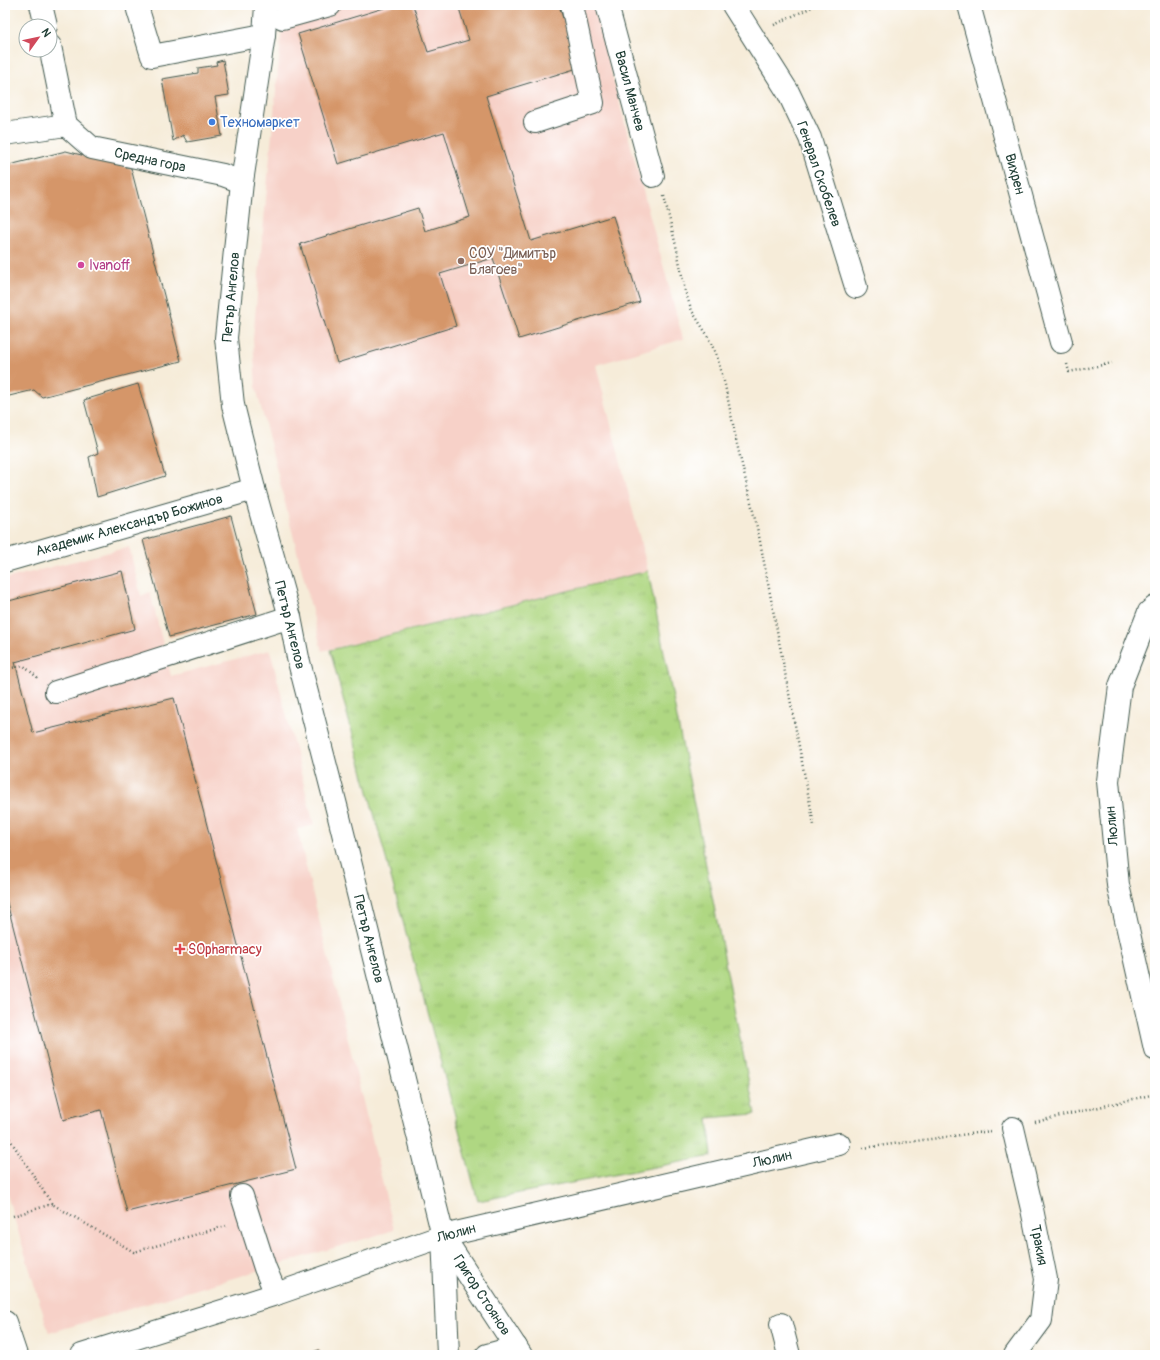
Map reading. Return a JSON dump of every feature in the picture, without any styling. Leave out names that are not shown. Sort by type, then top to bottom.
[{"type":"street","points":[[42,5],[44,18]]},
{"type":"street","points":[[275,12],[330,5]]},
{"type":"street","points":[[535,122],[593,103],[572,5]]},
{"type":"street","name":"Васил Манчев","points":[[607,5],[653,176]]},
{"type":"street","name":"Генерал Скобелев","points":[[733,5],[788,92],[810,138],[856,287]]},
{"type":"street","name":"Вихрен","points":[[970,5],[1063,351]]},
{"type":"street","points":[[138,10],[152,56],[264,35]]},
{"type":"street","name":"Петър Ангелов","points":[[275,12],[264,35],[242,182],[226,338],[233,405],[254,489],[290,617],[298,658],[443,1236]]},
{"type":"street","points":[[5,134],[66,125],[52,58]]},
{"type":"street","name":"Средна гора","points":[[66,125],[92,148],[223,175],[242,182]]},
{"type":"street","name":"Академик Александър Божинов","points":[[5,561],[254,489]]},
{"type":"street","name":"Люлин","points":[[1155,607],[1149,612],[1120,686],[1108,781],[1118,885],[1155,1049]]},
{"type":"street","points":[[56,692],[290,617]]},
{"type":"street","name":"Тракия","points":[[1012,1128],[1032,1209],[1046,1279],[1041,1320],[1015,1355]]},
{"type":"street","name":"Люлин","points":[[82,1355],[116,1350],[443,1236],[839,1144]]},
{"type":"street","points":[[242,1196],[265,1268],[276,1294]]},
{"type":"street","points":[[443,1236],[448,1355]]},
{"type":"street","name":"Григор Стоянов","points":[[443,1236],[519,1351]]},
{"type":"street","points":[[5,1322],[16,1355]]},
{"type":"street","points":[[781,1324],[789,1355]]},
{"type":"street","points":[[487,1355],[519,1351]]},
{"type":"path","points":[[752,36],[816,5]]},
{"type":"path","points":[[653,176],[665,197],[680,262],[685,292],[692,311],[706,333],[717,356],[725,385],[737,444],[759,536],[814,825]]},
{"type":"path","points":[[1063,351],[1069,372],[1112,363]]},
{"type":"path","points":[[5,669],[24,666],[56,692]]},
{"type":"path","points":[[5,1132],[52,1204],[134,1252],[250,1219]]},
{"type":"path","points":[[13,1216],[52,1204]]},
{"type":"shaded area","name":"СОУ \"Димитър Благоев\"","points":[[284,5],[593,5],[683,339],[596,365],[648,571],[322,651],[256,387],[253,339]]},
{"type":"shaded area","points":[[129,547],[141,596],[150,592],[171,676],[270,650],[314,825],[297,829],[394,1230],[49,1333],[5,1188],[5,579]]},
{"type":"green space","points":[[648,571],[755,1114],[708,1118],[712,1156],[478,1201],[330,650]]},
{"type":"building","points":[[394,5],[413,5],[428,52],[469,40],[458,5],[559,5],[578,68],[486,96],[531,241],[613,216],[640,302],[519,339],[493,258],[440,274],[456,326],[337,363],[300,244],[418,208],[425,231],[470,217],[444,132],[338,164],[298,34]]},
{"type":"building","points":[[223,60],[229,95],[215,97],[222,136],[187,142],[183,135],[173,141],[162,79],[198,73],[198,68],[217,65],[216,62]]},
{"type":"building","name":"Ivanoff","points":[[66,151],[131,168],[181,361],[42,397],[34,390],[5,397],[5,166]]},
{"type":"building","points":[[138,384],[165,476],[97,497],[89,457],[98,453],[84,400]]},
{"type":"building","points":[[231,516],[257,614],[169,637],[143,540]]},
{"type":"building","points":[[122,571],[135,629],[15,662],[33,733],[174,698],[296,1169],[127,1212],[101,1110],[63,1120],[5,895],[5,602]]},
{"type":"building","points":[[319,1350],[320,1355],[303,1355]]},
{"type":"place","name":"Техномаркет","points":[[212,122]]},
{"type":"place","name":"СОУ \"Димитър Благоев\"","points":[[461,261]]},
{"type":"place","name":"Ivanoff","points":[[81,265]]},
{"type":"place","name":"SOpharmacy","points":[[180,949]]}]
